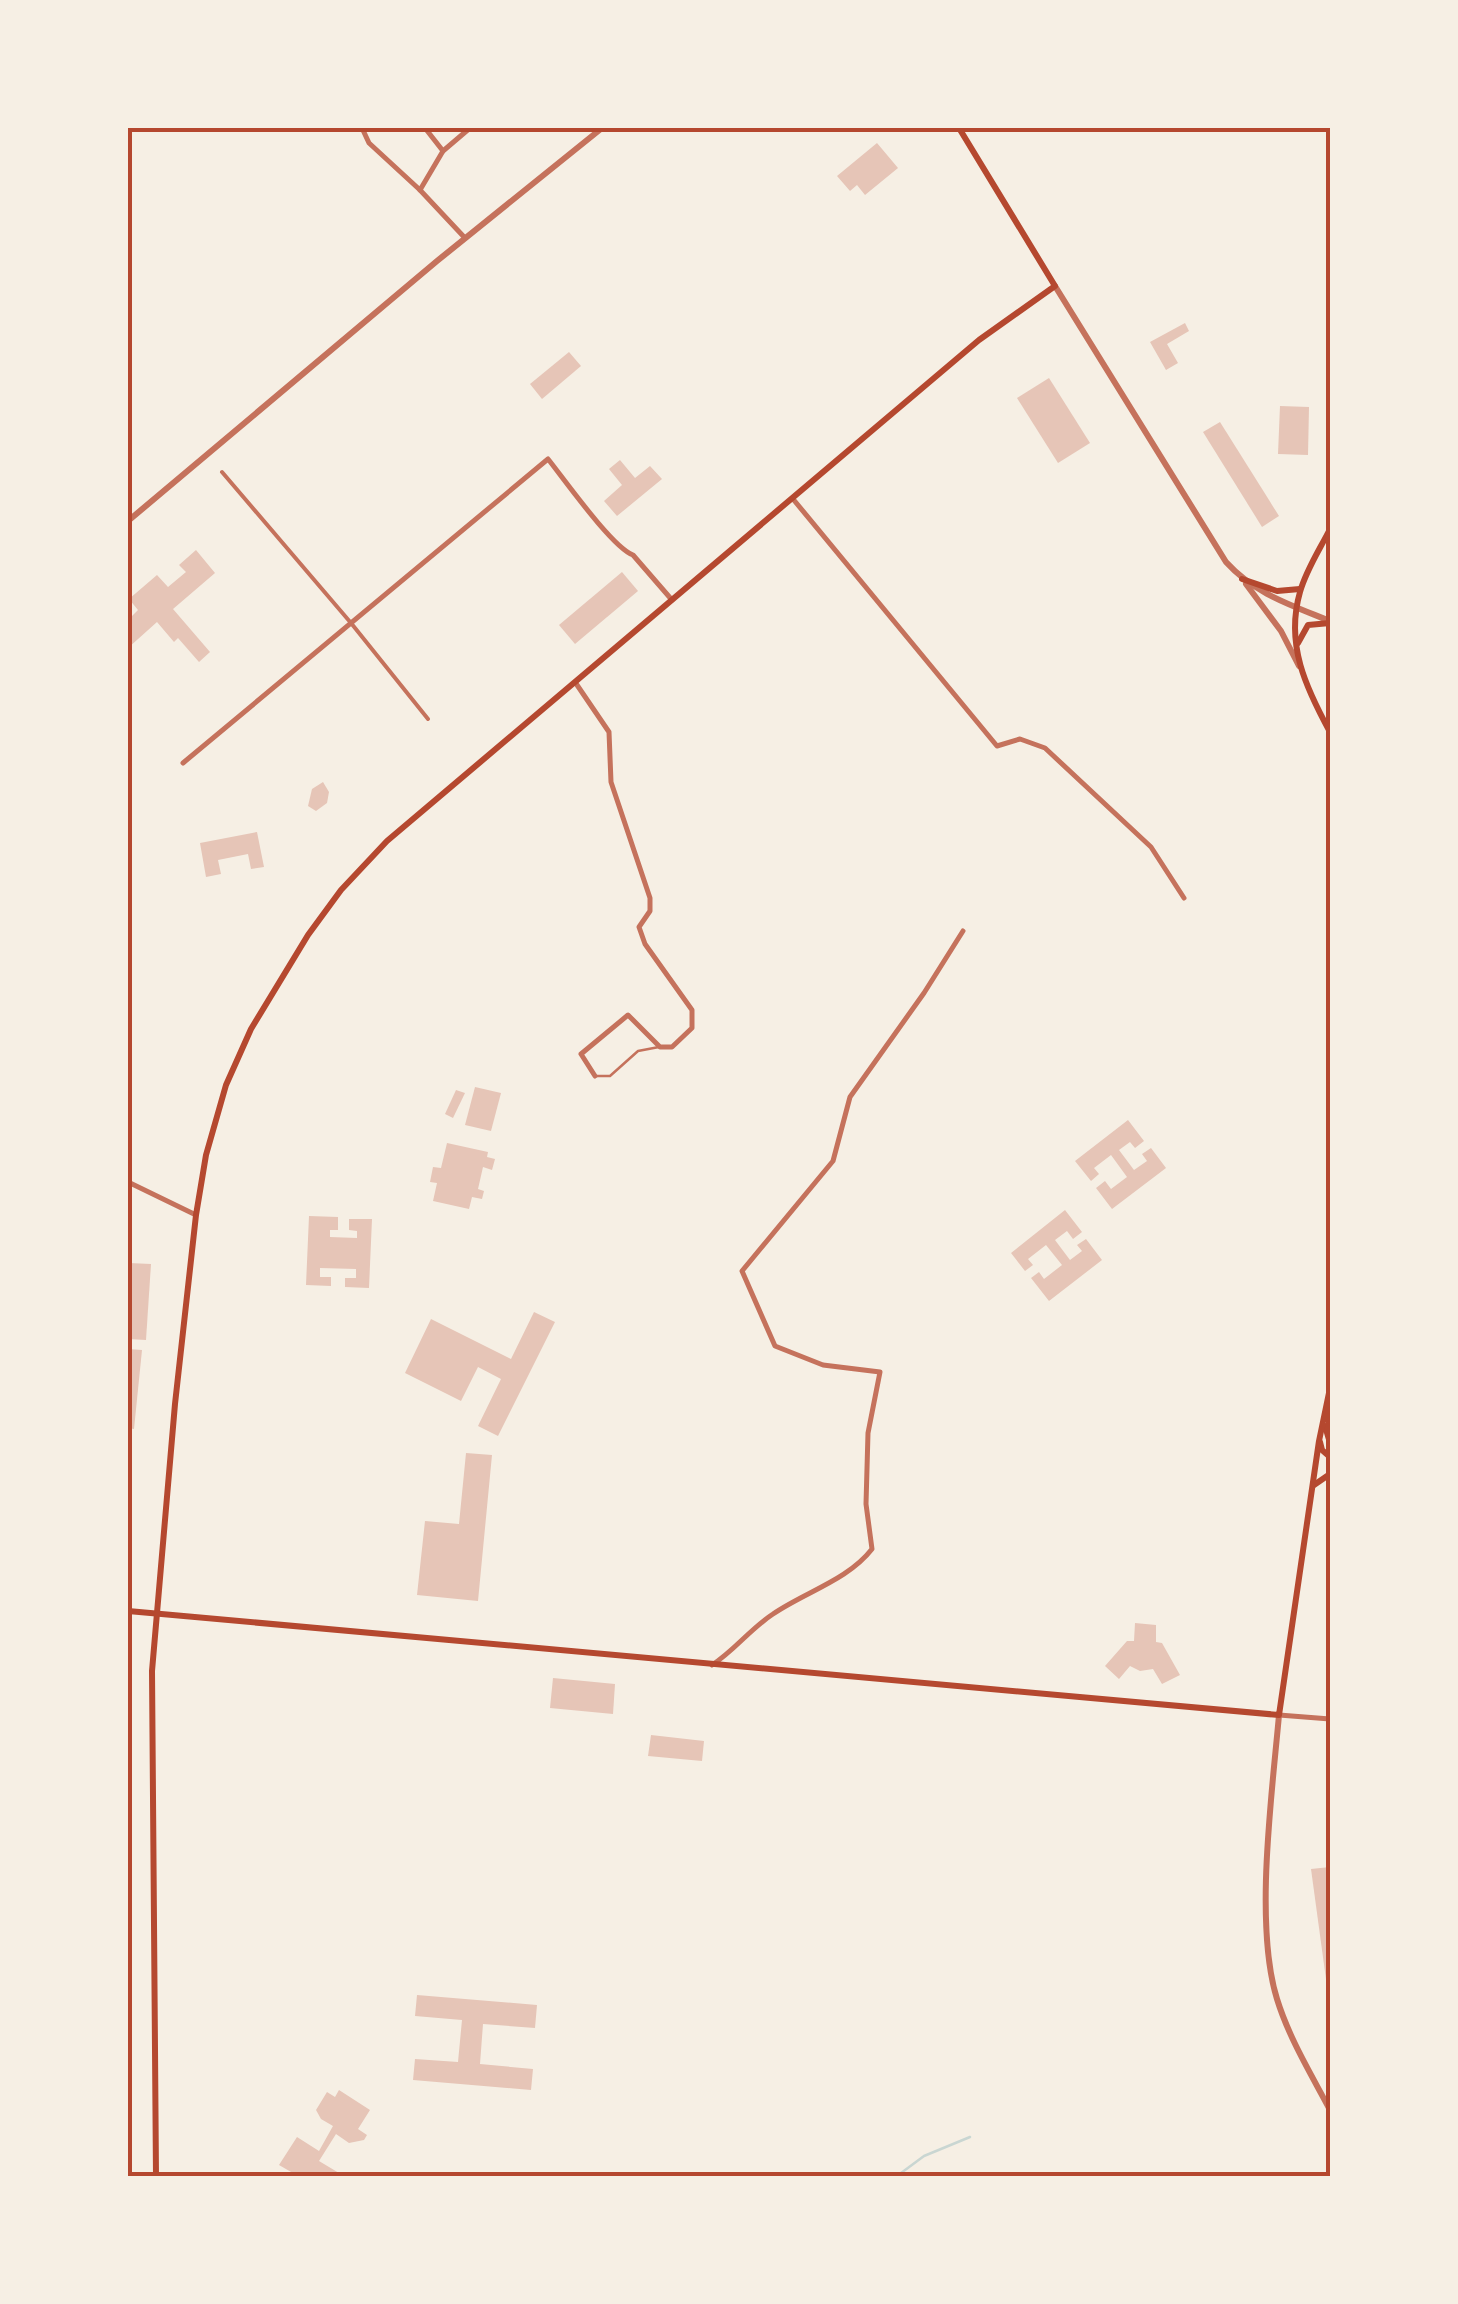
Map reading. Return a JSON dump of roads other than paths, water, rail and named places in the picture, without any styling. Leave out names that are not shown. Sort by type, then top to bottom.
[{"type":"main road","points":[[156,2176],[152,1671],[196,1215],[206,1155],[234,1066],[278,980],[341,890],[387,841],[979,340],[1054,286],[959,128]]},
{"type":"main road","points":[[1330,529],[1300,588],[1295,648],[1308,692],[1330,732]]},
{"type":"main road","points":[[1242,579],[1277,591],[1300,588]]},
{"type":"main road","points":[[1295,648],[1308,625],[1330,621]]},
{"type":"main road","points":[[128,1611],[1279,1716],[1330,1388]]},
{"type":"main road","points":[[1324,1413],[1330,1443]]},
{"type":"main road","points":[[1319,1441],[1330,1457]]},
{"type":"main road","points":[[1313,1486],[1330,1474]]},
{"type":"street","points":[[362,128],[369,143],[465,238]]},
{"type":"street","points":[[425,128],[444,151]]},
{"type":"street","points":[[420,190],[444,151],[470,128]]},
{"type":"street","points":[[128,522],[602,128]]},
{"type":"street","points":[[1054,286],[1212,541],[1281,631],[1300,667]]},
{"type":"street","points":[[183,762],[548,458],[617,543],[633,554],[672,600]]},
{"type":"street","points":[[222,472],[352,623],[428,719]]},
{"type":"street","points":[[793,499],[997,746],[1020,739],[1045,748],[1151,847],[1184,898]]},
{"type":"street","points":[[1242,579],[1270,598],[1330,621]]},
{"type":"street","points":[[575,682],[609,732],[610,782],[650,898],[650,911],[639,928],[645,944],[692,1010],[692,1028],[672,1047],[660,1047],[628,1015],[581,1054],[595,1076]]},
{"type":"street","points":[[709,1666],[771,1615],[852,1569],[872,1549],[866,1504],[868,1432],[880,1372],[823,1365],[775,1346],[742,1270],[832,1160],[850,1096],[924,993],[962,931]]},
{"type":"street","points":[[128,1182],[196,1215]]},
{"type":"street","points":[[1330,1719],[1279,1716],[1268,1864],[1268,1952],[1276,1996],[1330,2110]]},
{"type":"lane","points":[[595,1076],[610,1076],[638,1051],[660,1047]]},
{"type":"waterway","points":[[897,2176],[924,2156],[970,2137]]}]
